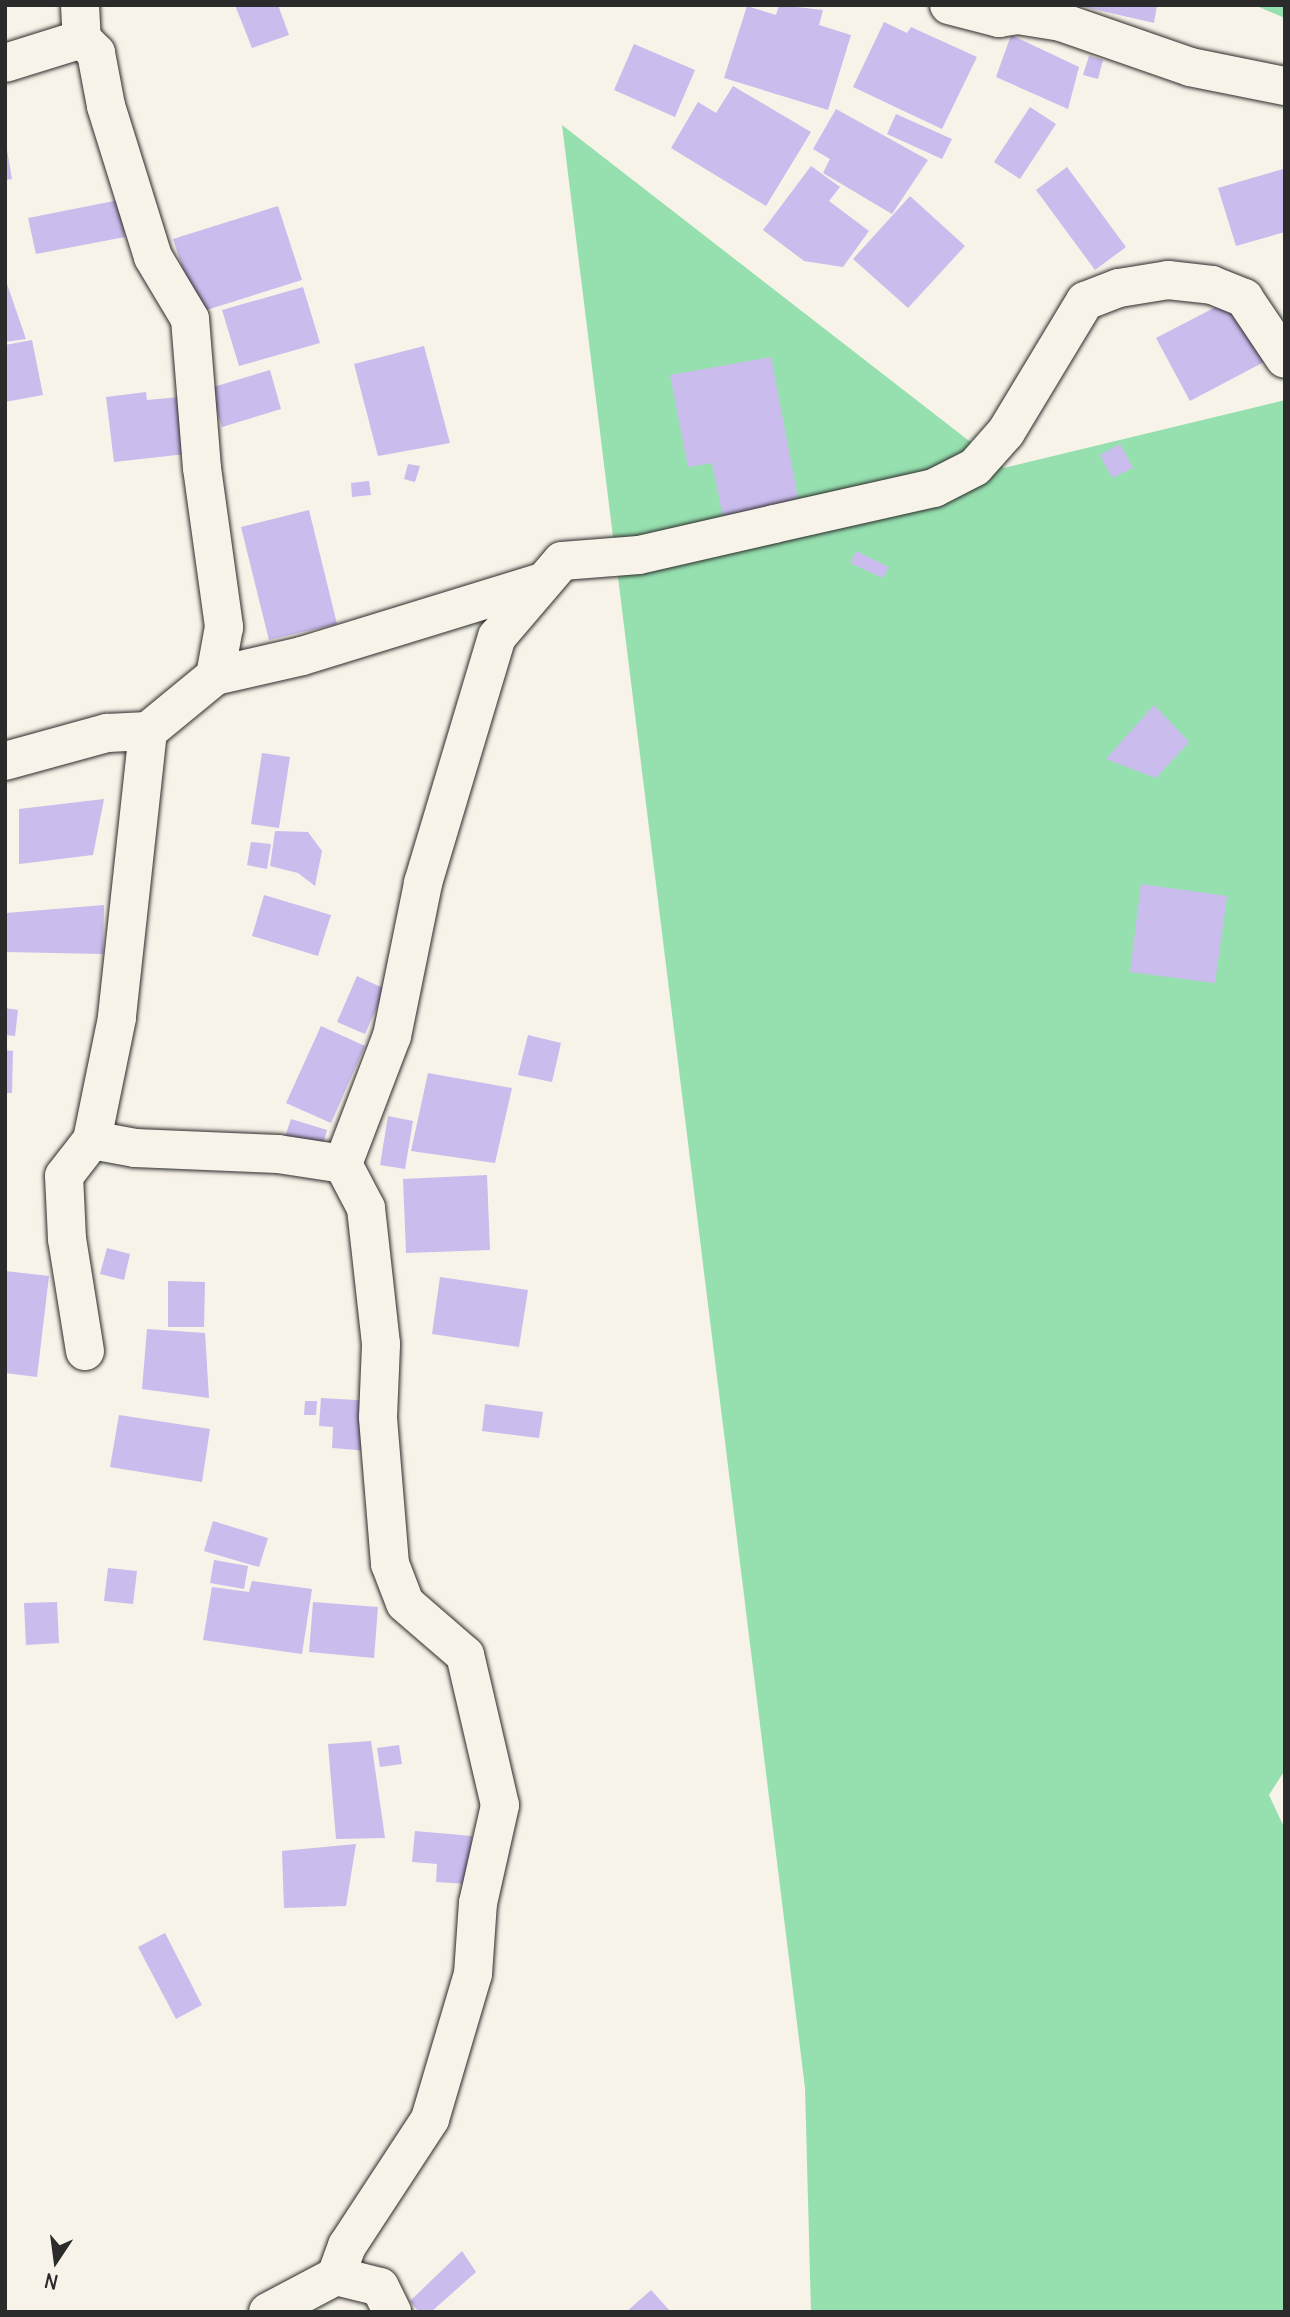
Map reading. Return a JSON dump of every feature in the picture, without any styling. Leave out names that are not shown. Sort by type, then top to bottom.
[{"type":"street","points":[[949,5],[999,18],[1019,10],[1189,67],[1285,86]]},
{"type":"street","points":[[5,63],[81,22],[96,53],[106,106],[153,257],[190,319],[202,468],[224,627],[215,676]]},
{"type":"street","points":[[336,2276],[347,2246],[430,2119],[473,1974],[478,1903],[500,1805],[465,1655],[405,1603],[390,1564],[378,1417],[381,1344],[366,1208],[343,1164],[392,1036],[423,883],[497,637],[540,583],[562,561],[639,555],[934,488],[975,467],[1006,432],[1085,301],[1119,288],[1168,280],[1212,285],[1244,298],[1285,359]]},
{"type":"street","points":[[5,761],[107,733],[148,731],[215,676],[302,656],[540,583]]},
{"type":"street","points":[[85,1351],[66,1239],[64,1176],[92,1140],[117,1018],[148,731]]},
{"type":"street","points":[[92,1140],[135,1149],[278,1154],[343,1164]]},
{"type":"street","points":[[268,2312],[336,2276],[380,2287],[392,2312]]},
{"type":"green space","points":[[1254,5],[1285,5],[1285,18]]},
{"type":"green space","points":[[562,125],[1004,468],[1285,400],[1285,1770],[1269,1795],[1285,1829],[1285,2312],[811,2312],[805,2088]]},
{"type":"building","points":[[235,5],[278,5],[289,35],[252,48]]},
{"type":"building","points":[[779,5],[823,10],[819,25],[851,35],[828,110],[724,78],[747,6],[776,15]]},
{"type":"building","points":[[1076,5],[1157,5],[1154,23]]},
{"type":"building","points":[[884,22],[907,33],[911,27],[977,57],[942,129],[853,87]]},
{"type":"building","points":[[1011,35],[1079,67],[1068,109],[996,77]]},
{"type":"building","points":[[634,44],[695,70],[675,117],[614,90]]},
{"type":"building","points":[[1089,56],[1103,60],[1098,79],[1083,75]]},
{"type":"building","points":[[733,86],[811,132],[766,206],[671,148],[698,102],[716,113]]},
{"type":"building","points":[[1030,107],[1056,124],[1020,179],[994,162]]},
{"type":"building","points":[[836,109],[928,160],[892,214],[823,173],[830,159],[813,149]]},
{"type":"building","points":[[896,114],[952,139],[942,159],[887,134]]},
{"type":"building","points":[[7,150],[12,179],[5,180],[5,151]]},
{"type":"building","points":[[811,166],[840,187],[829,201],[869,231],[843,267],[804,261],[763,230]]},
{"type":"building","points":[[1067,167],[1126,247],[1095,270],[1036,190]]},
{"type":"building","points":[[1283,169],[1285,232],[1236,246],[1218,188]]},
{"type":"building","points":[[910,196],[965,246],[908,308],[853,259]]},
{"type":"building","points":[[119,200],[125,237],[36,254],[28,218]]},
{"type":"building","points":[[278,206],[302,280],[197,313],[173,239]]},
{"type":"building","points":[[6,281],[26,339],[5,342]]},
{"type":"building","points":[[303,287],[320,343],[239,366],[222,310]]},
{"type":"building","points":[[1233,298],[1266,361],[1190,401],[1156,338]]},
{"type":"building","points":[[32,340],[43,395],[5,402],[5,345]]},
{"type":"building","points":[[424,346],[450,443],[378,456],[354,364]]},
{"type":"building","points":[[771,357],[800,508],[724,522],[712,463],[688,467],[670,375]]},
{"type":"building","points":[[270,370],[281,409],[222,427],[210,388]]},
{"type":"building","points":[[146,392],[147,400],[179,397],[186,454],[114,462],[106,397]]},
{"type":"building","points":[[1120,444],[1133,468],[1112,478],[1100,455]]},
{"type":"building","points":[[408,464],[420,466],[415,482],[404,479]]},
{"type":"building","points":[[369,481],[371,495],[352,497],[351,483]]},
{"type":"building","points":[[309,510],[337,624],[269,640],[241,527]]},
{"type":"building","points":[[856,551],[889,567],[883,578],[850,563]]},
{"type":"building","points":[[1154,705],[1189,742],[1156,778],[1106,759]]},
{"type":"building","points":[[262,753],[290,757],[279,828],[251,824]]},
{"type":"building","points":[[104,799],[93,855],[19,864],[19,809]]},
{"type":"building","points":[[275,831],[308,832],[322,851],[315,886],[298,873],[270,866]]},
{"type":"building","points":[[251,842],[271,844],[267,869],[247,865]]},
{"type":"building","points":[[1141,884],[1227,896],[1215,983],[1130,972]]},
{"type":"building","points":[[264,895],[331,915],[318,956],[252,936]]},
{"type":"building","points":[[104,905],[103,954],[5,952],[6,913]]},
{"type":"building","points":[[357,976],[385,989],[365,1034],[337,1022]]},
{"type":"building","points":[[5,1008],[18,1010],[15,1036],[5,1035]]},
{"type":"building","points":[[321,1026],[365,1046],[331,1123],[286,1103]]},
{"type":"building","points":[[528,1035],[561,1043],[552,1082],[518,1075]]},
{"type":"building","points":[[5,1050],[13,1051],[12,1093],[5,1093]]},
{"type":"building","points":[[428,1073],[512,1088],[495,1163],[411,1151]]},
{"type":"building","points":[[388,1116],[413,1121],[405,1169],[380,1165]]},
{"type":"building","points":[[291,1119],[327,1130],[321,1153],[283,1143]]},
{"type":"building","points":[[487,1175],[490,1250],[406,1253],[403,1179]]},
{"type":"building","points":[[107,1248],[130,1254],[124,1280],[100,1274]]},
{"type":"building","points":[[5,1271],[49,1276],[37,1377],[5,1373]]},
{"type":"building","points":[[440,1277],[528,1290],[519,1347],[432,1334]]},
{"type":"building","points":[[168,1281],[205,1282],[204,1327],[168,1327]]},
{"type":"building","points":[[147,1329],[205,1333],[209,1398],[142,1389]]},
{"type":"building","points":[[321,1398],[373,1401],[370,1451],[332,1448],[333,1427],[319,1426]]},
{"type":"building","points":[[305,1401],[317,1401],[316,1415],[304,1415]]},
{"type":"building","points":[[485,1404],[543,1412],[539,1438],[482,1431]]},
{"type":"building","points":[[119,1415],[210,1429],[202,1482],[110,1467]]},
{"type":"building","points":[[213,1521],[268,1538],[259,1567],[204,1551]]},
{"type":"building","points":[[214,1560],[248,1566],[244,1589],[210,1583]]},
{"type":"building","points":[[108,1568],[137,1571],[133,1604],[104,1601]]},
{"type":"building","points":[[252,1581],[312,1589],[302,1654],[203,1640],[212,1587],[249,1592]]},
{"type":"building","points":[[57,1602],[59,1643],[26,1645],[24,1603]]},
{"type":"building","points":[[313,1602],[378,1607],[374,1658],[309,1652]]},
{"type":"building","points":[[371,1741],[385,1838],[336,1839],[328,1744]]},
{"type":"building","points":[[399,1745],[402,1764],[380,1767],[377,1748]]},
{"type":"building","points":[[415,1831],[472,1836],[468,1884],[436,1882],[437,1864],[412,1862]]},
{"type":"building","points":[[356,1844],[346,1906],[284,1908],[282,1851]]},
{"type":"building","points":[[165,1933],[202,2005],[176,2019],[138,1947]]},
{"type":"building","points":[[462,2251],[476,2272],[431,2312],[419,2312],[410,2301]]},
{"type":"building","points":[[651,2290],[671,2312],[626,2312]]}]
